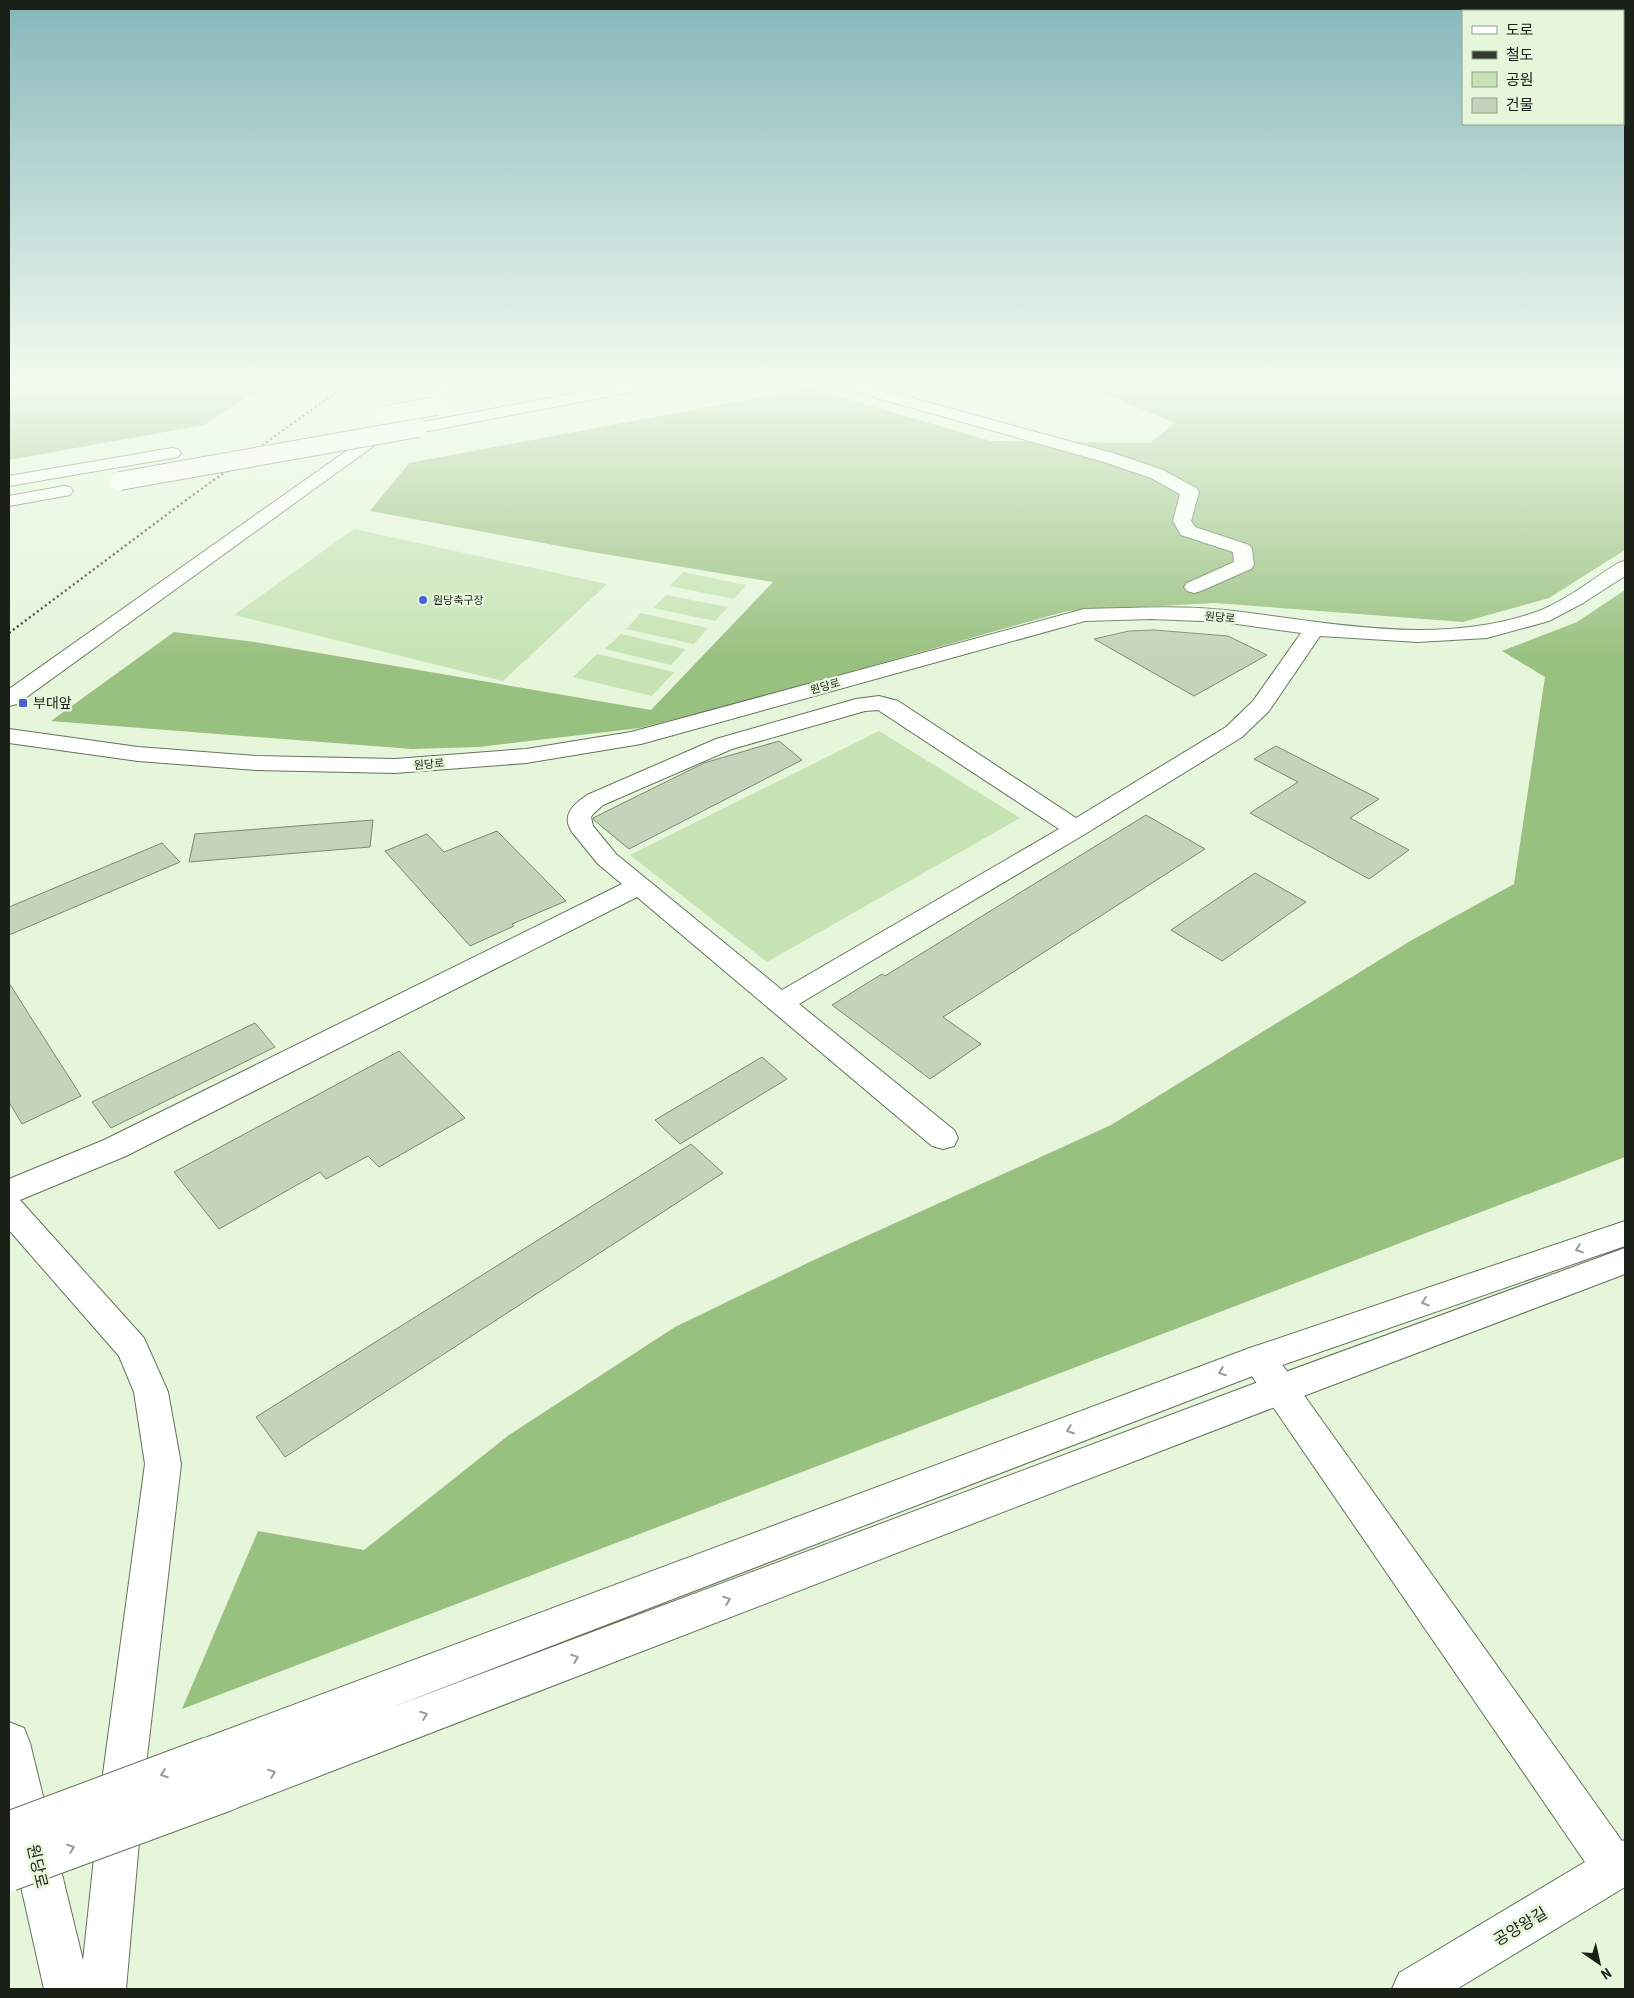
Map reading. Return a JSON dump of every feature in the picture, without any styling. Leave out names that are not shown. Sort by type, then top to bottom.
[{"type":"main road","points":[[9,481],[43,475]]},
{"type":"main road","points":[[102,484],[152,475]]},
{"type":"main road","points":[[9,699],[323,475]]},
{"type":"main road","points":[[1159,475],[1190,492],[1182,521],[1188,531],[1242,550],[1244,565],[1194,587]]},
{"type":"main road","points":[[9,501],[83,488]]},
{"type":"main road","name":"원당로","points":[[9,736],[138,754],[256,763],[394,766],[526,756],[633,738],[1084,615],[1152,613],[1223,616],[1314,629],[1418,636],[1487,632],[1542,617],[1576,599],[1625,568]]},
{"type":"main road","points":[[780,1003],[1076,829],[1234,732],[1262,706],[1314,629]]},
{"type":"main road","points":[[943,1138],[607,859],[581,827],[579,817],[582,810],[595,800],[620,788],[724,744],[864,704],[879,703],[890,706],[1076,829]]},
{"type":"main road","points":[[9,1192],[115,1148],[639,886]]},
{"type":"main road","points":[[9,1209],[132,1348],[152,1392],[163,1464],[124,1774],[103,1989]]},
{"type":"main road","points":[[9,1871],[218,1774],[1259,1359],[1625,1233]]},
{"type":"main road","points":[[9,1832],[218,1774],[1281,1389],[1625,1261]]},
{"type":"main road","points":[[1259,1359],[1620,1865]]},
{"type":"main road","name":"원당로","points":[[9,1743],[67,1989]]},
{"type":"main road","name":"공양왕길","points":[[1415,1989],[1620,1865]]},
{"type":"green space","points":[[399,475],[1625,475],[1625,550],[1549,598],[1463,622],[1215,603],[1067,611],[757,698],[640,728],[479,747],[412,749],[51,721],[174,632],[255,642],[651,710],[773,582],[592,552],[370,511]]},
{"type":"green space","name":"원당축구장","points":[[354,529],[607,584],[503,681],[234,615]]},
{"type":"green space","points":[[683,572],[746,585],[734,599],[670,586]]},
{"type":"green space","points":[[1625,590],[1625,1157],[182,1709],[258,1531],[364,1550],[509,1435],[675,1327],[816,1259],[1111,1125],[1412,940],[1514,884],[1545,677],[1502,651],[1577,622]]},
{"type":"green space","points":[[666,595],[728,607],[715,621],[653,608]]},
{"type":"green space","points":[[641,613],[708,628],[694,644],[626,629]]},
{"type":"green space","points":[[621,634],[686,649],[671,665],[605,649]]},
{"type":"green space","points":[[597,654],[674,672],[652,696],[573,677]]},
{"type":"green space","points":[[879,731],[1020,818],[767,962],[630,855]]},
{"type":"building","points":[[1154,630],[1228,636],[1267,655],[1194,696],[1094,639],[1129,631]]},
{"type":"building","points":[[779,741],[802,760],[629,849],[593,818],[704,763]]},
{"type":"building","points":[[1276,746],[1379,799],[1350,818],[1409,850],[1369,879],[1250,813],[1298,782],[1254,759]]},
{"type":"building","points":[[1146,815],[1205,849],[943,1017],[981,1044],[930,1079],[832,1005],[882,974],[885,976]]},
{"type":"building","points":[[373,820],[370,847],[189,862],[195,834]]},
{"type":"building","points":[[497,831],[566,901],[512,924],[514,926],[470,946],[385,851],[427,834],[444,852]]},
{"type":"building","points":[[162,843],[180,862],[9,935],[9,907]]},
{"type":"building","points":[[1255,873],[1306,902],[1222,961],[1171,930]]},
{"type":"building","points":[[9,983],[81,1096],[22,1124],[9,1102]]},
{"type":"building","points":[[255,1023],[275,1047],[111,1128],[92,1102]]},
{"type":"building","points":[[399,1051],[465,1118],[379,1167],[368,1156],[326,1179],[320,1172],[219,1229],[174,1172]]},
{"type":"building","points":[[762,1057],[787,1079],[680,1144],[655,1120]]},
{"type":"building","points":[[691,1144],[723,1173],[285,1457],[256,1417]]},
{"type":"railway","points":[[9,633],[220,475]]},
{"type":"place","name":"원당축구장","points":[[423,600]]},
{"type":"place","name":"부대앞","points":[[23,703]]}]
